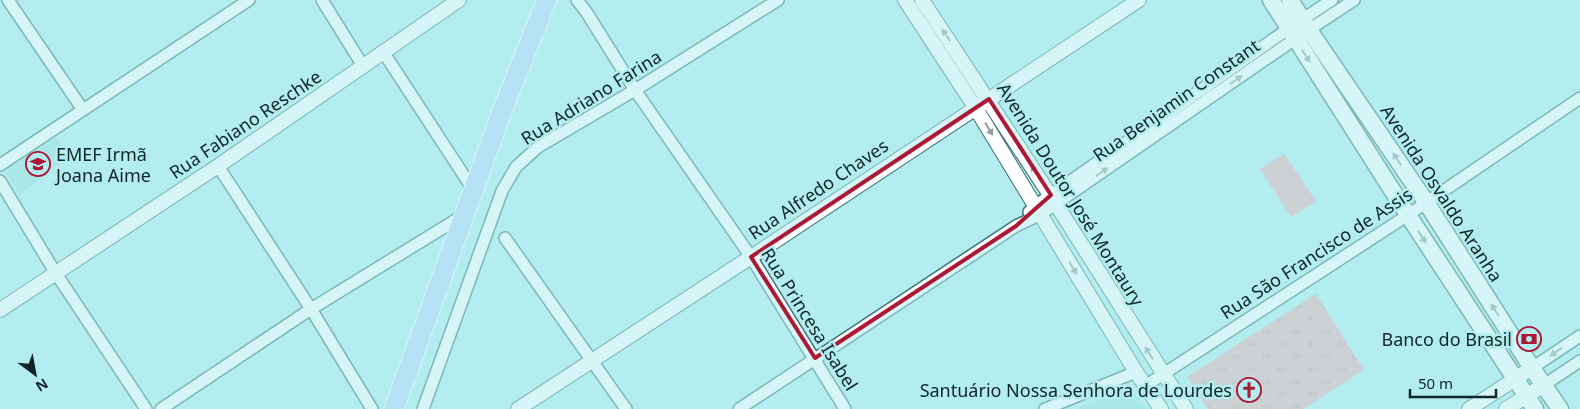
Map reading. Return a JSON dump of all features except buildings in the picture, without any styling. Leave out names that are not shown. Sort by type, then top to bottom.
[{"type":"highway","points":[[394,409],[504,106],[547,0]]},
{"type":"main road","points":[[1271,0],[1291,34],[1530,403]]},
{"type":"main road","name":"Avenida Osvaldo Aranha","points":[[1290,0],[1305,25],[1426,202],[1560,409]]},
{"type":"street","points":[[8,0],[83,110]]},
{"type":"street","points":[[0,165],[249,0]]},
{"type":"street","points":[[322,0],[363,66]]},
{"type":"street","name":"Rua Fabiano Reschke","points":[[0,310],[218,166],[459,0]]},
{"type":"street","name":"Rua Adriano Farina","points":[[423,409],[502,191],[516,168],[538,148],[635,90],[778,0]]},
{"type":"street","name":"Avenida Doutor José Montaury","points":[[905,0],[975,107],[1136,372],[1161,409]]},
{"type":"street","name":"Avenida Doutor José Montaury","points":[[922,0],[989,99],[1186,409]]},
{"type":"street","name":"Rua Alfredo Chaves","points":[[518,409],[1139,0]]},
{"type":"street","name":"Rua Benjamin Constant","points":[[1305,25],[1332,0]]},
{"type":"street","name":"Rua Benjamin Constant","points":[[739,409],[1016,226],[1291,34],[1354,0]]},
{"type":"street","name":"Rua Princesa Isabel","points":[[578,1],[635,90],[751,257],[845,409]]},
{"type":"street","points":[[384,53],[474,190]]},
{"type":"street","name":"Rua São Francisco de Assis","points":[[1145,386],[1408,215],[1580,98]]},
{"type":"street","points":[[218,166],[311,309],[372,409]]},
{"type":"street","points":[[0,181],[55,272],[146,409]]},
{"type":"street","points":[[161,409],[311,309],[465,214]]},
{"type":"street","points":[[505,238],[626,409]]},
{"type":"street","points":[[1469,409],[1580,336]]},
{"type":"street","points":[[1506,409],[1530,403],[1544,385],[1580,361]]},
{"type":"street","points":[[1045,409],[1136,372]]},
{"type":"highlighted area","points":[[989,99],[1051,195],[1016,226],[815,358],[751,257]]},
{"type":"shaded area","name":"EMEF Irmã Joana Aime","points":[[56,137],[69,158],[19,195],[5,169]]},
{"type":"shaded area","points":[[1130,389],[1144,409],[1076,409]]},
{"type":"green space","points":[[1284,154],[1316,201],[1291,217],[1260,169]]},
{"type":"green space","points":[[1316,294],[1364,370],[1303,409],[1208,409],[1187,377]]},
{"type":"place","name":"EMEF Irmã Joana Aime","points":[[38,164]]},
{"type":"place","name":"Banco do Brasil","points":[[1529,339]]},
{"type":"place","name":"Santuário Nossa Senhora de Lourdes","points":[[1249,390]]}]
